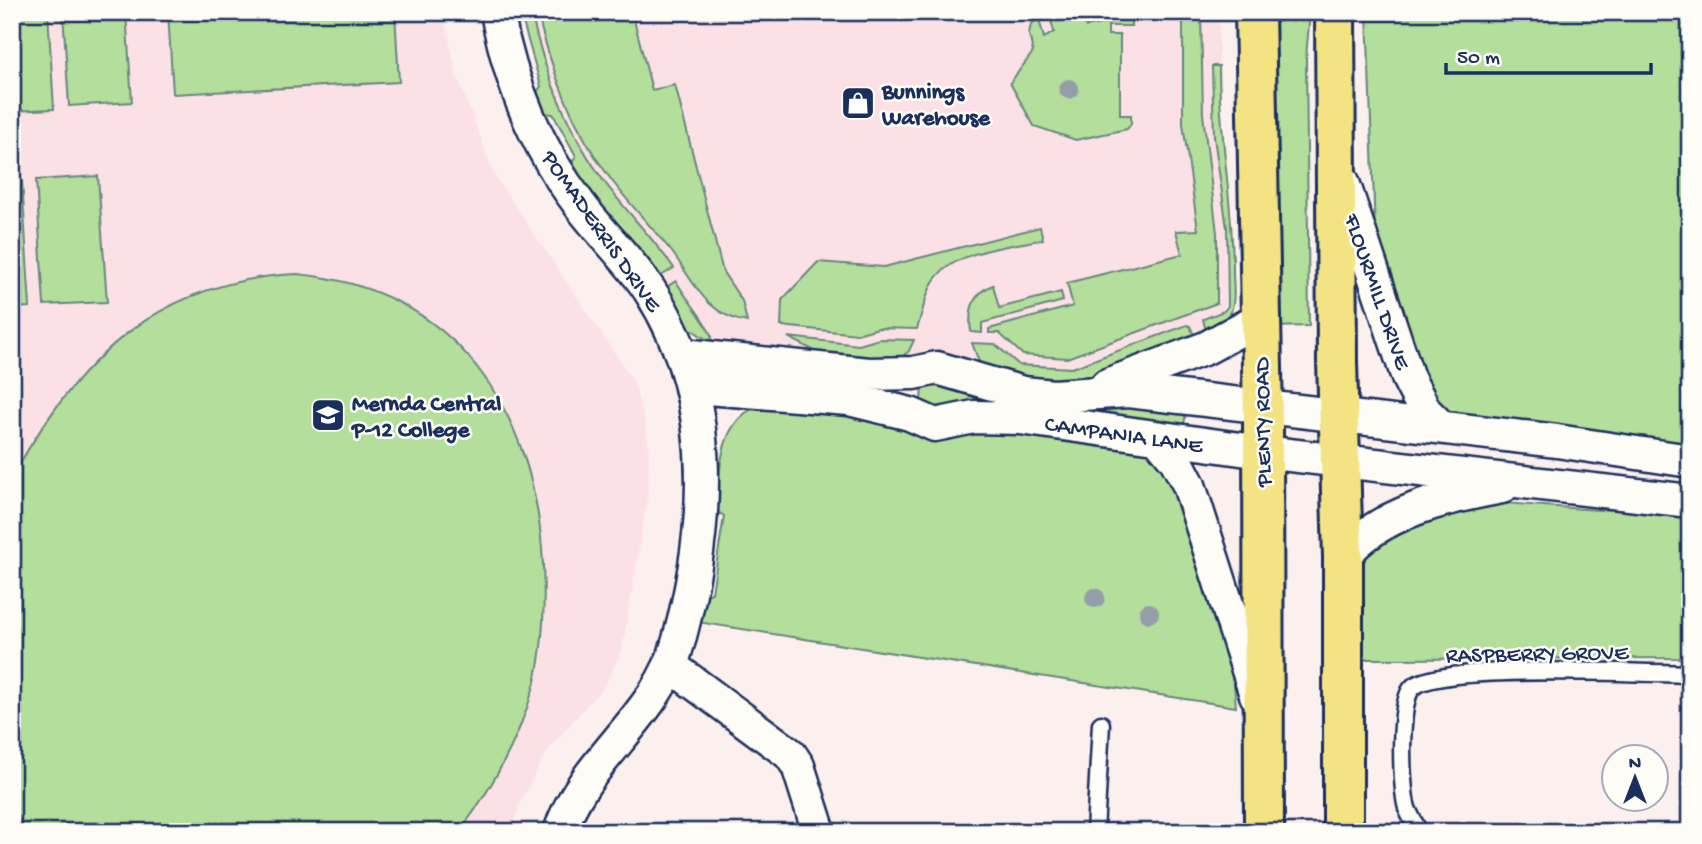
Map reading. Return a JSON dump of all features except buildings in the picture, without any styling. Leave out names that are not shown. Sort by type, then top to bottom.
[{"type":"highway","name":"PLENTY ROAD","points":[[1255,12],[1262,408],[1264,832]]},
{"type":"highway","points":[[1335,12],[1334,147],[1343,557],[1343,832]]},
{"type":"street","name":"POMADERRIS DRIVE","points":[[497,12],[513,78],[541,142],[579,204],[650,291],[683,355],[693,387],[703,448],[701,505],[684,619],[671,666],[635,723],[581,789],[560,832]]},
{"type":"street","name":"FLOURMILL DRIVE","points":[[1334,147],[1346,192],[1408,378],[1425,411],[1441,427]]},
{"type":"street","points":[[1079,395],[1206,348],[1259,319]]},
{"type":"street","name":"CAMPANIA LANE","points":[[683,355],[860,373],[914,373],[937,368],[1023,393],[1079,395],[1128,391],[1339,416]]},
{"type":"street","points":[[910,414],[906,389],[914,373]]},
{"type":"street","name":"CAMPANIA LANE","points":[[693,387],[819,395],[872,403],[910,414],[935,425],[974,417],[1002,417],[1340,460]]},
{"type":"street","points":[[1339,416],[1557,441],[1690,461]]},
{"type":"street","points":[[1158,438],[1176,460],[1189,485],[1210,543],[1264,720]]},
{"type":"street","points":[[1340,460],[1690,501]]},
{"type":"street","points":[[1343,557],[1362,537],[1397,518],[1461,496],[1534,482]]},
{"type":"street","points":[[671,666],[790,754],[798,766],[818,832]]},
{"type":"lane","name":"RASPBERRY GROVE","points":[[1419,832],[1407,807],[1403,785],[1404,706],[1409,689],[1420,682],[1436,677],[1499,673],[1690,674]]},
{"type":"lane","points":[[1095,832],[1101,724]]},
{"type":"shaded area","name":"Mernda Central P-12 College","points":[[12,12],[443,12],[456,72],[495,176],[633,380],[646,426],[649,449],[648,495],[622,651],[604,687],[548,750],[522,799],[510,832],[12,832]]},
{"type":"shaded area","points":[[520,12],[1219,12],[1219,104],[1233,239],[1233,297],[1230,316],[1223,325],[1084,382],[726,347],[710,342],[688,327],[570,165],[576,156],[553,114],[543,113],[535,95],[541,86]]},
{"type":"green space","points":[[12,12],[48,12],[54,109],[12,111]]},
{"type":"green space","points":[[63,12],[126,12],[132,102],[69,106]]},
{"type":"green space","points":[[168,12],[395,12],[399,82],[173,94]]},
{"type":"green space","points":[[520,12],[531,12],[558,99],[590,161],[674,268],[658,278],[570,165],[576,156],[553,114],[543,113],[535,95],[541,86]]},
{"type":"green space","points":[[537,12],[632,12],[652,90],[675,85],[723,272],[742,301],[747,322],[721,312],[702,296],[672,252],[597,159],[565,99]]},
{"type":"green space","points":[[1064,12],[1082,12],[1086,27],[1127,18],[1126,12],[1131,12],[1131,26],[1108,26],[1108,35],[1120,35],[1120,115],[1131,115],[1131,124],[1127,129],[1076,140],[1034,126],[1010,83],[1033,52],[1029,34],[1031,24],[1039,19],[1044,38],[1054,32],[1050,16]]},
{"type":"green space","points":[[1183,12],[1201,12],[1203,114],[1217,233],[1217,303],[1067,358],[1023,355],[999,333],[989,333],[989,329],[1073,306],[1067,283],[1182,254],[1176,231],[1198,230],[1183,124]]},
{"type":"green space","points":[[1272,12],[1310,12],[1306,58],[1309,326],[1271,327]]},
{"type":"green space","points":[[1367,12],[1690,12],[1690,449],[1463,417],[1439,406],[1425,386],[1375,232]]},
{"type":"green space","points":[[1212,66],[1219,66],[1234,293],[1228,318],[1207,335],[1203,319],[1224,311],[1228,306],[1227,228],[1214,137]]},
{"type":"green space","points":[[98,176],[107,302],[44,305],[36,180]]},
{"type":"green space","points":[[22,181],[30,307],[12,308],[12,182]]},
{"type":"green space","points":[[1040,227],[1043,239],[968,256],[942,271],[930,287],[917,329],[878,328],[857,334],[781,326],[782,300],[818,262],[884,267]]},
{"type":"green space","points":[[297,274],[354,285],[402,304],[444,333],[478,368],[505,410],[524,457],[537,509],[544,579],[540,656],[528,705],[512,744],[483,798],[459,832],[26,832],[12,810],[12,479],[15,472],[67,393],[96,360],[129,332],[164,309],[204,291],[248,280]]},
{"type":"green space","points":[[676,281],[708,329],[712,337],[710,342],[688,327],[665,288]]},
{"type":"green space","points":[[993,285],[999,308],[1061,292],[1063,301],[982,323],[982,333],[971,332],[973,304],[980,293]]},
{"type":"green space","points":[[1187,325],[1196,340],[1084,382],[1057,387],[981,367],[972,343],[995,344],[1019,365],[1072,368]]},
{"type":"green space","points":[[788,337],[859,345],[879,339],[914,340],[909,351],[896,362],[826,357]]},
{"type":"green space","points":[[927,381],[1186,412],[1183,430],[946,413],[921,401],[922,386]]},
{"type":"green space","points":[[766,404],[1144,448],[1166,462],[1233,671],[1236,707],[697,622],[702,596],[712,593],[724,516],[716,511],[724,446],[738,419],[750,410]]},
{"type":"green space","points":[[1504,503],[1598,510],[1658,508],[1678,511],[1690,520],[1690,658],[1362,659],[1360,589],[1363,566],[1370,550],[1383,537],[1423,519],[1467,508]]},
{"type":"place","name":"Bunnings Warehouse","points":[[858,103]]},
{"type":"place","name":"Mernda Central P-12 College","points":[[328,415]]}]
